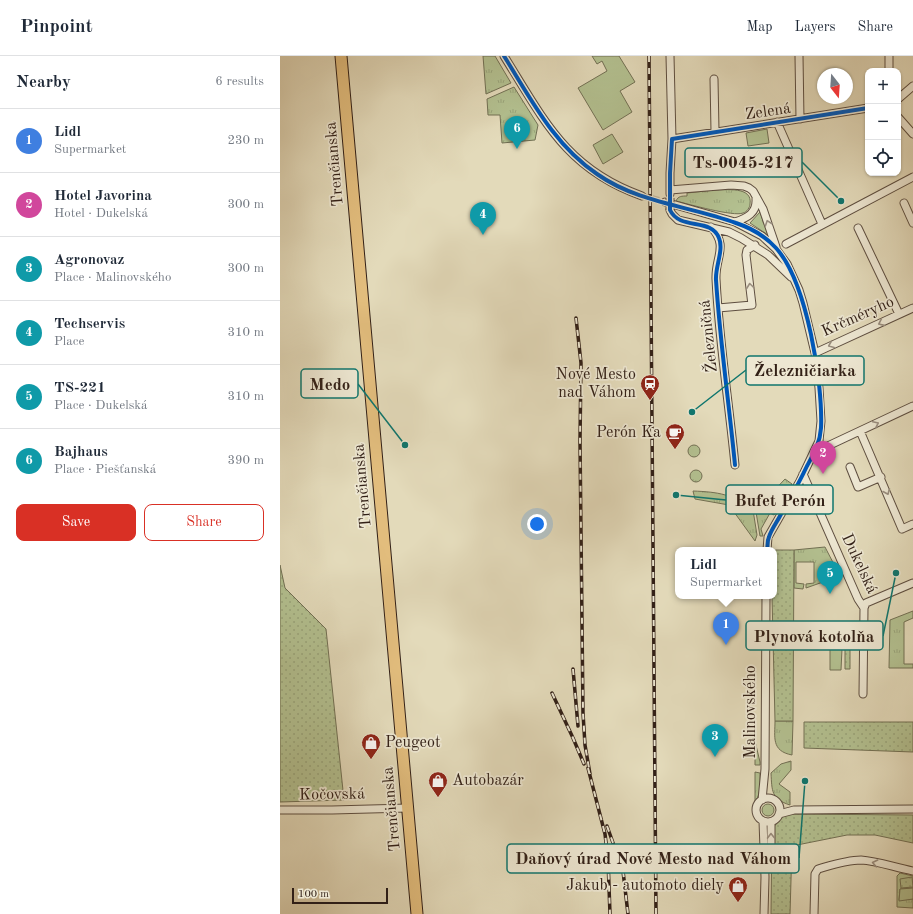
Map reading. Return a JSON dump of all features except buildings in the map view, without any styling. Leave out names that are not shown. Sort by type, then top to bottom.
[{"type":"main road","name":"Trenčianska","points":[[341,56],[417,914]]},
{"type":"street","points":[[504,56],[543,119],[568,150],[587,167],[607,181],[642,196]]},
{"type":"street","points":[[670,56],[672,139],[668,197],[672,214],[678,220],[729,232],[755,245],[777,262],[788,275],[793,278]]},
{"type":"street","points":[[799,56],[800,119]]},
{"type":"street","points":[[889,56],[889,68]]},
{"type":"street","points":[[714,79],[715,131]]},
{"type":"street","points":[[901,96],[913,86]]},
{"type":"street","name":"Zelená","points":[[672,139],[865,108]]},
{"type":"street","points":[[901,120],[913,134]]},
{"type":"street","name":"Zelená","points":[[776,122],[822,224]]},
{"type":"street","points":[[786,244],[913,178]]},
{"type":"street","points":[[668,197],[715,186],[744,186],[753,191],[756,199],[763,209],[776,249]]},
{"type":"street","points":[[668,197],[735,222],[762,236],[776,249],[787,264],[803,303],[815,353],[821,421],[819,441],[815,452],[792,496],[768,537],[767,547]]},
{"type":"street","points":[[735,222],[750,216],[756,208],[756,199]]},
{"type":"street","points":[[904,203],[913,223]]},
{"type":"street","name":"Železničná","points":[[711,227],[720,239],[720,252],[716,276],[718,308],[735,465]]},
{"type":"street","points":[[858,228],[899,314]]},
{"type":"street","points":[[718,308],[752,305],[746,255],[747,250],[755,245]]},
{"type":"street","name":"Krčméryho","points":[[815,353],[913,308]]},
{"type":"street","points":[[815,452],[913,406]]},
{"type":"street","points":[[860,431],[902,529],[913,524]]},
{"type":"street","points":[[850,467],[858,487],[881,477]]},
{"type":"street","name":"Dukelská","points":[[803,474],[858,600],[864,608],[863,694]]},
{"type":"street","points":[[792,496],[800,493],[813,497]]},
{"type":"street","points":[[864,608],[866,603],[913,583]]},
{"type":"street","name":"Malinovského","points":[[762,800],[764,780],[766,599]]},
{"type":"street","name":"Malinovského","points":[[764,780],[775,801]]},
{"type":"street","points":[[775,801],[780,809],[779,814],[775,820],[771,822],[763,822],[758,818],[756,811],[757,805],[762,800],[767,798],[775,801],[794,810]]},
{"type":"street","name":"Kočovská","points":[[280,810],[408,808]]},
{"type":"street","points":[[779,814],[794,810],[913,809]]},
{"type":"street","points":[[763,822],[765,877],[764,914]]},
{"type":"street","points":[[765,877],[771,849],[771,822]]},
{"type":"street","points":[[814,914],[815,874],[818,869],[850,861],[861,860],[913,871]]},
{"type":"green space","points":[[483,56],[495,56],[511,83],[486,94]]},
{"type":"green space","points":[[592,56],[619,56],[635,82],[620,91],[632,112],[603,130],[578,88],[607,71],[602,61],[597,64]]},
{"type":"green space","points":[[514,87],[538,125],[535,140],[502,143],[500,115],[488,115],[487,99]]},
{"type":"green space","points":[[767,129],[769,143],[748,146],[746,133]]},
{"type":"green space","points":[[612,134],[623,152],[603,164],[593,145]]},
{"type":"green space","points":[[715,190],[737,190],[747,194],[750,198],[749,208],[746,212],[738,214],[711,210],[676,201],[679,197],[687,196],[687,193]]},
{"type":"green space","points":[[760,212],[768,235],[750,223]]},
{"type":"green space","points":[[694,445],[698,447],[700,451],[698,455],[694,457],[690,455],[688,451],[690,447]]},
{"type":"green space","points":[[696,470],[700,472],[702,476],[700,480],[696,482],[692,480],[690,476],[692,472]]},
{"type":"green space","points":[[785,479],[792,484],[781,503],[767,498]]},
{"type":"green space","points":[[693,491],[718,493],[732,497],[753,510],[757,535],[755,541],[729,505],[695,499]]},
{"type":"green space","points":[[759,501],[776,507],[777,510],[774,515],[770,513],[761,529],[763,536],[760,536],[755,506]]},
{"type":"green space","points":[[825,547],[840,576],[806,588],[806,584],[814,583],[814,562],[796,562],[796,583],[804,584],[803,589],[794,588],[794,550]]},
{"type":"green space","points":[[777,550],[794,550],[793,721],[775,721],[772,599],[777,599]]},
{"type":"green space","points":[[280,565],[285,588],[326,629],[344,800],[280,802]]},
{"type":"green space","points":[[913,611],[913,618],[904,622],[904,664],[913,664],[913,668],[889,668],[890,620]]},
{"type":"green space","points":[[830,642],[847,642],[850,650],[850,669],[845,669],[845,648],[842,646],[830,648]]},
{"type":"green space","points":[[830,649],[842,649],[841,670],[830,670]]},
{"type":"green space","points":[[775,721],[793,721],[792,755],[785,753],[777,747],[775,738]]},
{"type":"green space","points":[[804,722],[913,722],[913,752],[804,748]]},
{"type":"green space","points":[[755,741],[760,762],[760,765],[755,765]]},
{"type":"green space","points":[[791,761],[791,770],[779,784],[790,792],[790,805],[779,800],[774,794],[772,789],[771,773],[781,764]]},
{"type":"green space","points":[[755,772],[760,773],[760,781],[759,792],[755,802]]},
{"type":"green space","points":[[766,804],[770,804],[774,810],[770,816],[766,816],[762,812],[762,808]]},
{"type":"green space","points":[[791,814],[913,815],[913,843],[875,835],[847,835],[792,846],[790,914],[771,914],[772,829],[782,817]]},
{"type":"green space","points":[[900,873],[913,876],[913,888],[900,889],[899,900],[913,899],[913,908],[897,907],[897,876]]},
{"type":"green space","points":[[912,877],[913,887],[901,888],[900,879]]},
{"type":"green space","points":[[913,888],[913,899],[899,901],[900,889]]},
{"type":"tunnel","points":[[642,196],[665,202]]},
{"type":"railway","points":[[649,56],[656,914]]},
{"type":"railway","points":[[576,318],[581,363],[580,441],[583,713],[585,745],[590,774]]},
{"type":"railway","points":[[573,669],[578,726]]},
{"type":"railway","points":[[552,693],[584,764]]},
{"type":"railway","points":[[588,768],[605,834],[608,859],[610,914]]},
{"type":"railway","points":[[607,826],[623,871],[628,914]]},
{"type":"cycle path","points":[[504,56],[544,120],[568,149],[597,174],[630,192],[719,217],[747,227],[758,233],[772,244],[787,264],[796,284],[811,334],[819,386],[821,428],[818,443],[814,452],[770,534],[767,547]]},
{"type":"cycle path","points":[[735,465],[716,280],[720,243],[715,232],[709,228],[703,225],[688,223],[681,220],[670,210],[672,139],[865,108]]},
{"type":"place","name":"Bajhaus","points":[[517,149]]},
{"type":"place","name":"Ts-0045-217","points":[[841,201]]},
{"type":"place","name":"Techservis","points":[[483,235]]},
{"type":"place","name":"Nové Mesto nad Váhom","points":[[650,401]]},
{"type":"place","name":"Železničiarka","points":[[692,412]]},
{"type":"place","name":"Medo","points":[[405,445]]},
{"type":"place","name":"Perón Ka","points":[[675,450]]},
{"type":"place","name":"Hotel Javorina","points":[[823,474]]},
{"type":"place","name":"Bufet Perón","points":[[676,495]]},
{"type":"place","name":"Plynová kotolňa","points":[[896,573]]},
{"type":"place","name":"TS-221","points":[[830,594]]},
{"type":"place","name":"Lidl","points":[[726,645]]},
{"type":"place","name":"Agronovaz","points":[[715,757]]},
{"type":"place","name":"Peugeot","points":[[371,760]]},
{"type":"place","name":"Daňový úrad Nové Mesto nad Váhom","points":[[805,781]]},
{"type":"place","name":"Autobazár","points":[[438,798]]},
{"type":"place","name":"Jakub - automoto diely","points":[[738,903]]}]
